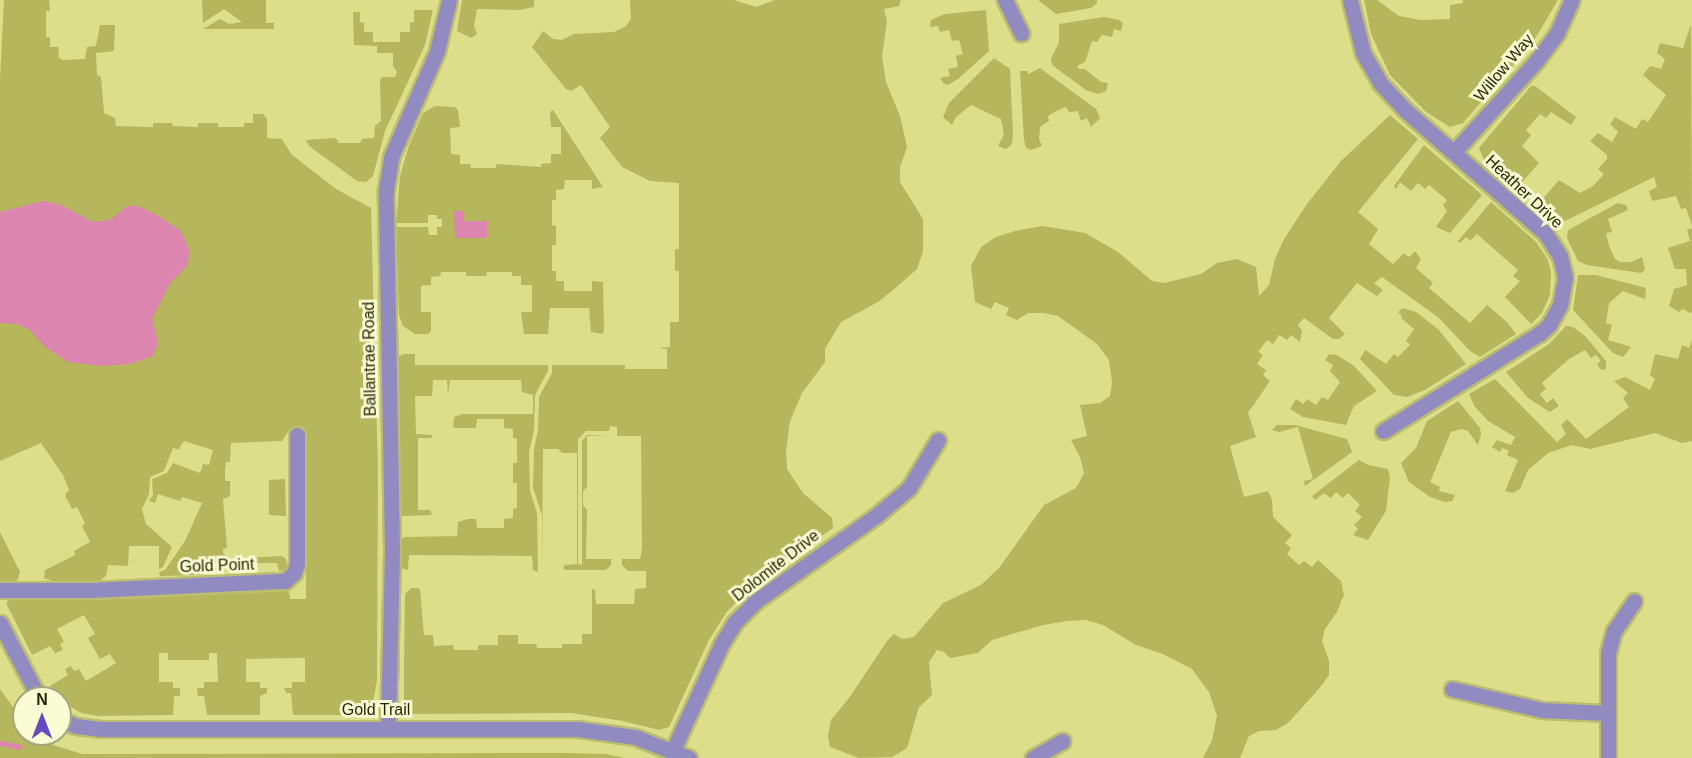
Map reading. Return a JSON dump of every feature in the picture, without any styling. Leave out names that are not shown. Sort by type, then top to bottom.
[{"type":"street","name":"Ballantrae Road","points":[[388,728],[392,550],[386,218],[388,173],[405,120],[437,51],[449,0]]},
{"type":"street","points":[[1005,0],[1021,33]]},
{"type":"street","name":"Heather Drive","points":[[1350,0],[1364,53],[1380,83],[1405,110],[1553,242],[1564,268],[1563,296],[1555,315],[1540,333],[1383,431]]},
{"type":"street","name":"Willow Way","points":[[1454,152],[1537,60],[1557,33],[1572,0]]},
{"type":"street","name":"Gold Point","points":[[0,590],[91,590],[285,580],[294,573],[297,564],[297,435]]},
{"type":"street","name":"Dolomite Drive","points":[[674,750],[722,643],[735,622],[756,601],[877,515],[909,488],[938,440]]},
{"type":"street","points":[[1608,758],[1610,643],[1618,625],[1634,601]]},
{"type":"street","points":[[0,623],[33,686]]},
{"type":"street","points":[[1452,689],[1542,710],[1607,713]]},
{"type":"street","name":"Gold Trail","points":[[72,724],[100,729],[548,728],[598,730],[635,737],[674,750],[689,758]]},
{"type":"street","points":[[1033,758],[1064,741]]},
{"type":"shaded area","points":[[4,0],[49,0],[50,11],[46,11],[46,37],[50,37],[50,47],[58,47],[59,58],[63,60],[85,59],[87,47],[96,46],[100,25],[115,25],[114,51],[96,53],[97,75],[101,77],[104,113],[115,118],[116,126],[153,127],[153,123],[172,123],[173,126],[198,127],[198,123],[218,123],[218,127],[244,127],[244,123],[253,123],[253,114],[263,114],[267,119],[267,138],[282,139],[291,154],[336,189],[371,208],[378,471],[377,680],[373,703],[361,715],[293,715],[291,693],[286,693],[284,688],[292,688],[292,682],[305,682],[305,658],[246,659],[246,682],[260,682],[260,688],[267,688],[267,693],[260,696],[260,715],[207,715],[204,696],[198,696],[197,688],[204,688],[204,682],[218,682],[217,653],[209,653],[209,660],[168,660],[168,653],[159,653],[159,682],[173,682],[173,688],[180,688],[180,696],[174,696],[173,715],[98,716],[81,713],[72,708],[72,686],[50,686],[68,675],[65,669],[71,666],[74,671],[79,669],[86,681],[116,663],[110,654],[100,659],[88,638],[95,634],[84,615],[57,629],[64,642],[60,644],[63,650],[55,653],[50,646],[32,655],[7,601],[13,599],[94,600],[289,591],[290,599],[306,599],[305,433],[287,433],[282,441],[231,443],[230,462],[226,462],[225,481],[230,481],[230,496],[223,499],[227,548],[223,549],[223,553],[229,559],[282,556],[286,559],[287,570],[279,571],[277,563],[207,563],[204,575],[160,576],[159,572],[165,570],[185,541],[202,503],[182,497],[180,501],[158,494],[155,503],[149,501],[153,495],[152,479],[167,473],[173,463],[200,473],[203,464],[209,465],[213,450],[184,441],[179,448],[181,450],[173,448],[164,471],[150,477],[149,494],[142,509],[146,524],[172,547],[163,567],[159,569],[159,546],[129,546],[128,566],[108,565],[106,576],[98,582],[52,581],[44,578],[45,570],[75,555],[74,551],[90,542],[82,526],[85,523],[77,507],[72,509],[65,495],[69,490],[63,475],[41,443],[0,461],[0,79]]},
{"type":"shaded area","points":[[202,0],[266,0],[266,23],[274,23],[274,29],[203,29],[220,19],[229,24],[242,22],[224,9],[203,23]]},
{"type":"shaded area","points":[[462,0],[534,0],[534,7],[520,10],[477,9],[474,26],[477,34],[471,38],[457,31]]},
{"type":"shaded area","points":[[630,0],[734,0],[756,7],[775,0],[901,0],[899,6],[884,9],[887,21],[882,57],[886,82],[900,116],[907,147],[900,167],[900,182],[923,219],[923,252],[917,269],[893,290],[878,302],[841,322],[825,349],[825,362],[802,393],[790,421],[786,451],[787,469],[803,493],[832,518],[833,528],[755,582],[726,613],[709,640],[669,727],[659,730],[623,721],[571,713],[411,714],[404,704],[404,664],[405,594],[411,588],[420,590],[424,635],[433,635],[434,646],[453,645],[454,650],[478,650],[478,645],[498,645],[498,635],[518,635],[518,644],[536,644],[537,648],[562,648],[562,644],[582,644],[582,634],[592,634],[592,589],[595,590],[596,604],[634,604],[635,589],[646,588],[646,571],[628,571],[622,565],[622,559],[640,559],[642,549],[641,436],[617,436],[617,427],[610,426],[609,431],[586,431],[578,439],[578,564],[582,565],[582,441],[587,435],[609,435],[587,436],[587,487],[583,491],[583,505],[587,510],[586,559],[611,559],[611,565],[606,570],[566,570],[563,568],[565,565],[577,564],[577,453],[543,449],[542,571],[542,515],[533,488],[539,397],[552,373],[552,365],[625,365],[625,369],[667,369],[667,349],[659,348],[670,347],[670,322],[679,322],[679,271],[675,271],[675,249],[679,249],[679,183],[650,181],[622,167],[600,138],[610,127],[581,85],[571,91],[566,89],[532,47],[543,31],[553,39],[562,40],[574,34],[614,32],[626,26],[631,19]]},
{"type":"shaded area","points":[[1038,0],[1097,0],[1097,3],[1091,8],[1056,14]]},
{"type":"shaded area","points":[[1364,0],[1377,0],[1399,16],[1421,20],[1450,19],[1450,5],[1463,3],[1463,0],[1558,0],[1533,42],[1463,123],[1450,127],[1426,112],[1390,75],[1371,34]]},
{"type":"shaded area","points":[[414,10],[433,10],[425,45],[385,131],[373,176],[366,182],[357,181],[309,146],[306,140],[336,138],[339,143],[360,143],[362,139],[374,138],[375,126],[381,121],[380,80],[382,77],[395,77],[397,72],[393,66],[393,53],[377,53],[377,46],[354,45],[353,12],[360,12],[360,22],[364,23],[364,32],[373,32],[373,42],[400,42],[400,32],[410,32],[410,23],[414,22]]},
{"type":"shaded area","points":[[986,10],[989,51],[958,79],[948,85],[944,84],[940,78],[950,76],[948,69],[958,67],[956,56],[963,54],[959,40],[952,41],[949,30],[940,32],[938,26],[930,27],[931,20],[945,14]]},
{"type":"shaded area","points":[[1104,17],[1123,23],[1121,31],[1114,29],[1112,37],[1102,35],[1097,42],[1092,41],[1085,62],[1077,66],[1079,69],[1085,69],[1101,82],[1108,83],[1106,91],[1098,94],[1086,90],[1052,65],[1051,59],[1059,42],[1059,24]]},
{"type":"shaded area","points":[[1691,24],[1692,226],[1686,208],[1681,209],[1676,196],[1652,201],[1649,191],[1657,187],[1654,177],[1557,225],[1537,207],[1541,201],[1559,180],[1580,193],[1593,186],[1604,174],[1598,169],[1607,159],[1607,155],[1590,141],[1598,133],[1612,142],[1618,132],[1610,124],[1615,117],[1636,129],[1642,119],[1648,122],[1666,95],[1643,75],[1650,66],[1661,69],[1665,59],[1657,53],[1660,43],[1683,48]]},
{"type":"shaded area","points":[[994,58],[1010,69],[1013,134],[1012,144],[1006,149],[998,146],[1004,134],[1001,119],[971,105],[956,117],[952,125],[943,117],[949,103]]},
{"type":"shaded area","points":[[1040,68],[1096,109],[1100,118],[1091,127],[1087,118],[1081,121],[1078,111],[1069,112],[1066,107],[1058,110],[1048,116],[1049,121],[1040,127],[1039,139],[1042,146],[1031,150],[1026,148],[1024,140],[1020,71],[1027,71],[1028,74]]},
{"type":"shaded area","points":[[1531,86],[1535,86],[1576,117],[1571,125],[1551,112],[1546,118],[1540,114],[1526,130],[1531,135],[1522,146],[1539,163],[1516,189],[1485,162],[1479,148]]},
{"type":"shaded area","points":[[435,106],[455,107],[458,110],[460,127],[450,128],[451,154],[460,155],[460,164],[470,164],[471,168],[496,168],[496,164],[541,167],[541,164],[551,163],[551,154],[561,154],[561,127],[551,127],[550,112],[553,110],[603,187],[592,189],[592,180],[565,180],[564,189],[556,190],[556,200],[552,200],[552,225],[556,226],[556,245],[552,245],[552,271],[556,271],[556,281],[564,281],[564,291],[592,291],[592,281],[603,282],[604,331],[602,334],[591,332],[589,308],[550,308],[548,334],[524,334],[521,312],[532,312],[532,285],[521,285],[521,276],[512,276],[512,272],[487,272],[486,276],[466,276],[466,272],[441,272],[440,276],[431,277],[431,285],[421,286],[421,312],[431,312],[431,331],[428,334],[415,334],[403,326],[399,315],[396,227],[428,227],[429,235],[437,235],[437,227],[442,227],[442,219],[437,219],[437,215],[428,215],[428,223],[396,223],[400,176],[409,145],[423,113]]},
{"type":"shaded area","points":[[1390,115],[1418,139],[1358,212],[1378,229],[1369,244],[1393,264],[1404,253],[1409,257],[1415,251],[1421,259],[1416,268],[1433,283],[1429,288],[1470,323],[1487,305],[1508,323],[1516,334],[1480,357],[1470,351],[1438,317],[1382,277],[1374,283],[1383,290],[1377,296],[1357,283],[1329,318],[1345,334],[1339,339],[1333,339],[1304,318],[1298,325],[1302,331],[1300,342],[1291,335],[1287,340],[1279,335],[1273,344],[1267,340],[1258,352],[1263,355],[1257,364],[1266,370],[1263,375],[1270,381],[1248,413],[1256,437],[1230,446],[1244,497],[1268,491],[1272,500],[1273,517],[1292,535],[1285,543],[1291,548],[1287,554],[1299,565],[1304,561],[1312,567],[1318,560],[1341,581],[1344,595],[1337,612],[1325,629],[1322,641],[1329,661],[1329,675],[1318,690],[1288,723],[1276,730],[1259,731],[1249,736],[1240,758],[1203,758],[1212,740],[1217,716],[1209,692],[1192,669],[1163,654],[1136,645],[1103,625],[1086,620],[1067,621],[1043,625],[992,640],[978,653],[950,658],[944,652],[937,650],[929,662],[932,695],[919,707],[907,748],[892,757],[859,758],[830,747],[828,736],[831,720],[849,698],[887,641],[894,634],[902,639],[914,637],[943,603],[981,585],[999,568],[1044,505],[1076,488],[1084,473],[1080,457],[1071,440],[1087,436],[1080,405],[1100,403],[1110,396],[1112,382],[1109,360],[1097,344],[1058,316],[1028,313],[1017,320],[1006,315],[1009,308],[995,302],[991,309],[975,302],[971,266],[981,247],[996,237],[1042,226],[1085,233],[1118,252],[1152,281],[1164,283],[1201,274],[1217,263],[1237,259],[1256,267],[1259,296],[1269,285],[1275,259],[1284,239],[1307,204],[1341,161]]},
{"type":"shaded area","points":[[1424,145],[1482,195],[1450,233],[1436,227],[1447,211],[1443,205],[1447,200],[1429,185],[1425,189],[1418,183],[1411,191],[1400,182],[1396,189],[1394,186]]},
{"type":"shaded area","points":[[43,201],[61,205],[93,222],[110,220],[127,206],[137,206],[155,214],[181,231],[190,252],[187,266],[170,283],[152,319],[158,343],[153,356],[130,364],[102,366],[68,362],[45,347],[30,330],[17,324],[0,323],[0,212]]},
{"type":"shaded area","points":[[1491,202],[1536,242],[1547,258],[1551,271],[1550,295],[1542,313],[1531,324],[1505,297],[1520,281],[1513,276],[1518,270],[1477,234],[1470,241],[1466,237],[1460,243],[1458,241]]},
{"type":"shaded area","points":[[1618,203],[1626,205],[1628,210],[1608,219],[1612,232],[1606,233],[1609,246],[1615,259],[1620,262],[1631,262],[1642,257],[1645,270],[1641,273],[1587,265],[1578,261],[1567,238],[1568,230]]},
{"type":"shaded area","points":[[454,211],[464,211],[464,221],[487,221],[487,238],[455,238]]},
{"type":"shaded area","points":[[1692,228],[1692,312],[1690,313],[1683,309],[1679,312],[1669,306],[1674,289],[1687,285],[1686,269],[1675,269],[1668,248],[1690,241],[1687,230]]},
{"type":"shaded area","points":[[1578,275],[1596,275],[1646,288],[1645,299],[1623,291],[1609,303],[1606,323],[1612,325],[1608,340],[1631,347],[1623,357],[1613,353],[1573,310]]},
{"type":"shaded area","points":[[1403,308],[1416,312],[1438,329],[1466,364],[1425,390],[1407,397],[1394,395],[1360,359],[1365,350],[1386,364],[1394,354],[1398,357],[1410,345],[1406,341],[1414,329],[1401,318],[1398,312]]},
{"type":"shaded area","points":[[1566,326],[1573,327],[1586,337],[1606,361],[1606,367],[1605,370],[1600,369],[1597,364],[1601,361],[1596,355],[1591,358],[1585,350],[1569,359],[1542,383],[1546,389],[1540,394],[1547,403],[1553,398],[1559,406],[1550,412],[1528,398],[1506,372],[1549,344]]},
{"type":"shaded area","points":[[1692,340],[1692,441],[1682,443],[1655,433],[1590,449],[1572,445],[1548,453],[1528,470],[1520,489],[1513,493],[1505,491],[1518,460],[1507,455],[1509,451],[1502,448],[1500,452],[1492,447],[1497,440],[1511,445],[1515,437],[1488,421],[1475,407],[1469,394],[1495,379],[1557,442],[1566,434],[1561,425],[1567,419],[1586,439],[1629,407],[1623,398],[1628,393],[1614,381],[1625,377],[1650,390],[1655,379],[1650,375],[1655,354],[1678,359],[1682,345],[1689,348]]},
{"type":"shaded area","points":[[415,354],[415,365],[548,365],[548,371],[535,395],[534,430],[529,452],[530,491],[537,513],[538,572],[533,570],[532,556],[409,555],[408,570],[401,568],[399,541],[404,537],[457,536],[458,522],[468,519],[476,519],[477,528],[504,528],[504,519],[513,518],[513,509],[517,508],[517,483],[513,483],[513,463],[517,463],[517,439],[513,438],[513,429],[504,428],[504,419],[477,419],[476,428],[455,428],[453,426],[454,417],[462,414],[533,414],[533,395],[522,392],[521,380],[450,380],[448,395],[447,380],[433,380],[432,396],[415,396],[416,434],[433,435],[431,438],[418,438],[418,510],[430,510],[432,515],[402,516],[399,508],[396,364],[399,356]]},
{"type":"shaded area","points":[[1329,354],[1337,355],[1354,366],[1377,391],[1354,406],[1346,425],[1303,417],[1290,409],[1296,399],[1303,404],[1307,399],[1316,405],[1322,397],[1328,400],[1340,382],[1330,371],[1333,365],[1325,360]]},
{"type":"shaded area","points":[[1458,401],[1480,428],[1481,435],[1478,445],[1468,431],[1461,429],[1451,432],[1430,482],[1440,487],[1439,491],[1455,495],[1452,501],[1445,502],[1430,497],[1409,482],[1401,463],[1416,448],[1427,421]]},
{"type":"shaded area","points":[[1277,425],[1295,425],[1347,439],[1352,452],[1305,486],[1304,481],[1313,479],[1298,427],[1279,432],[1272,430]]},
{"type":"shaded area","points":[[1359,460],[1368,465],[1388,469],[1390,477],[1386,511],[1368,540],[1353,535],[1358,529],[1354,525],[1362,517],[1355,511],[1360,505],[1348,493],[1343,498],[1336,492],[1331,498],[1324,493],[1315,500],[1312,496]]},
{"type":"shaded area","points":[[285,479],[286,516],[269,515],[269,480]]},
{"type":"shaded area","points":[[0,532],[20,572],[17,581],[0,581]]},
{"type":"shaded area","points":[[0,689],[12,706],[12,746],[56,746],[82,754],[564,753],[606,754],[625,758],[0,758]]},
{"type":"waterway","points":[[0,743],[20,747]]}]
